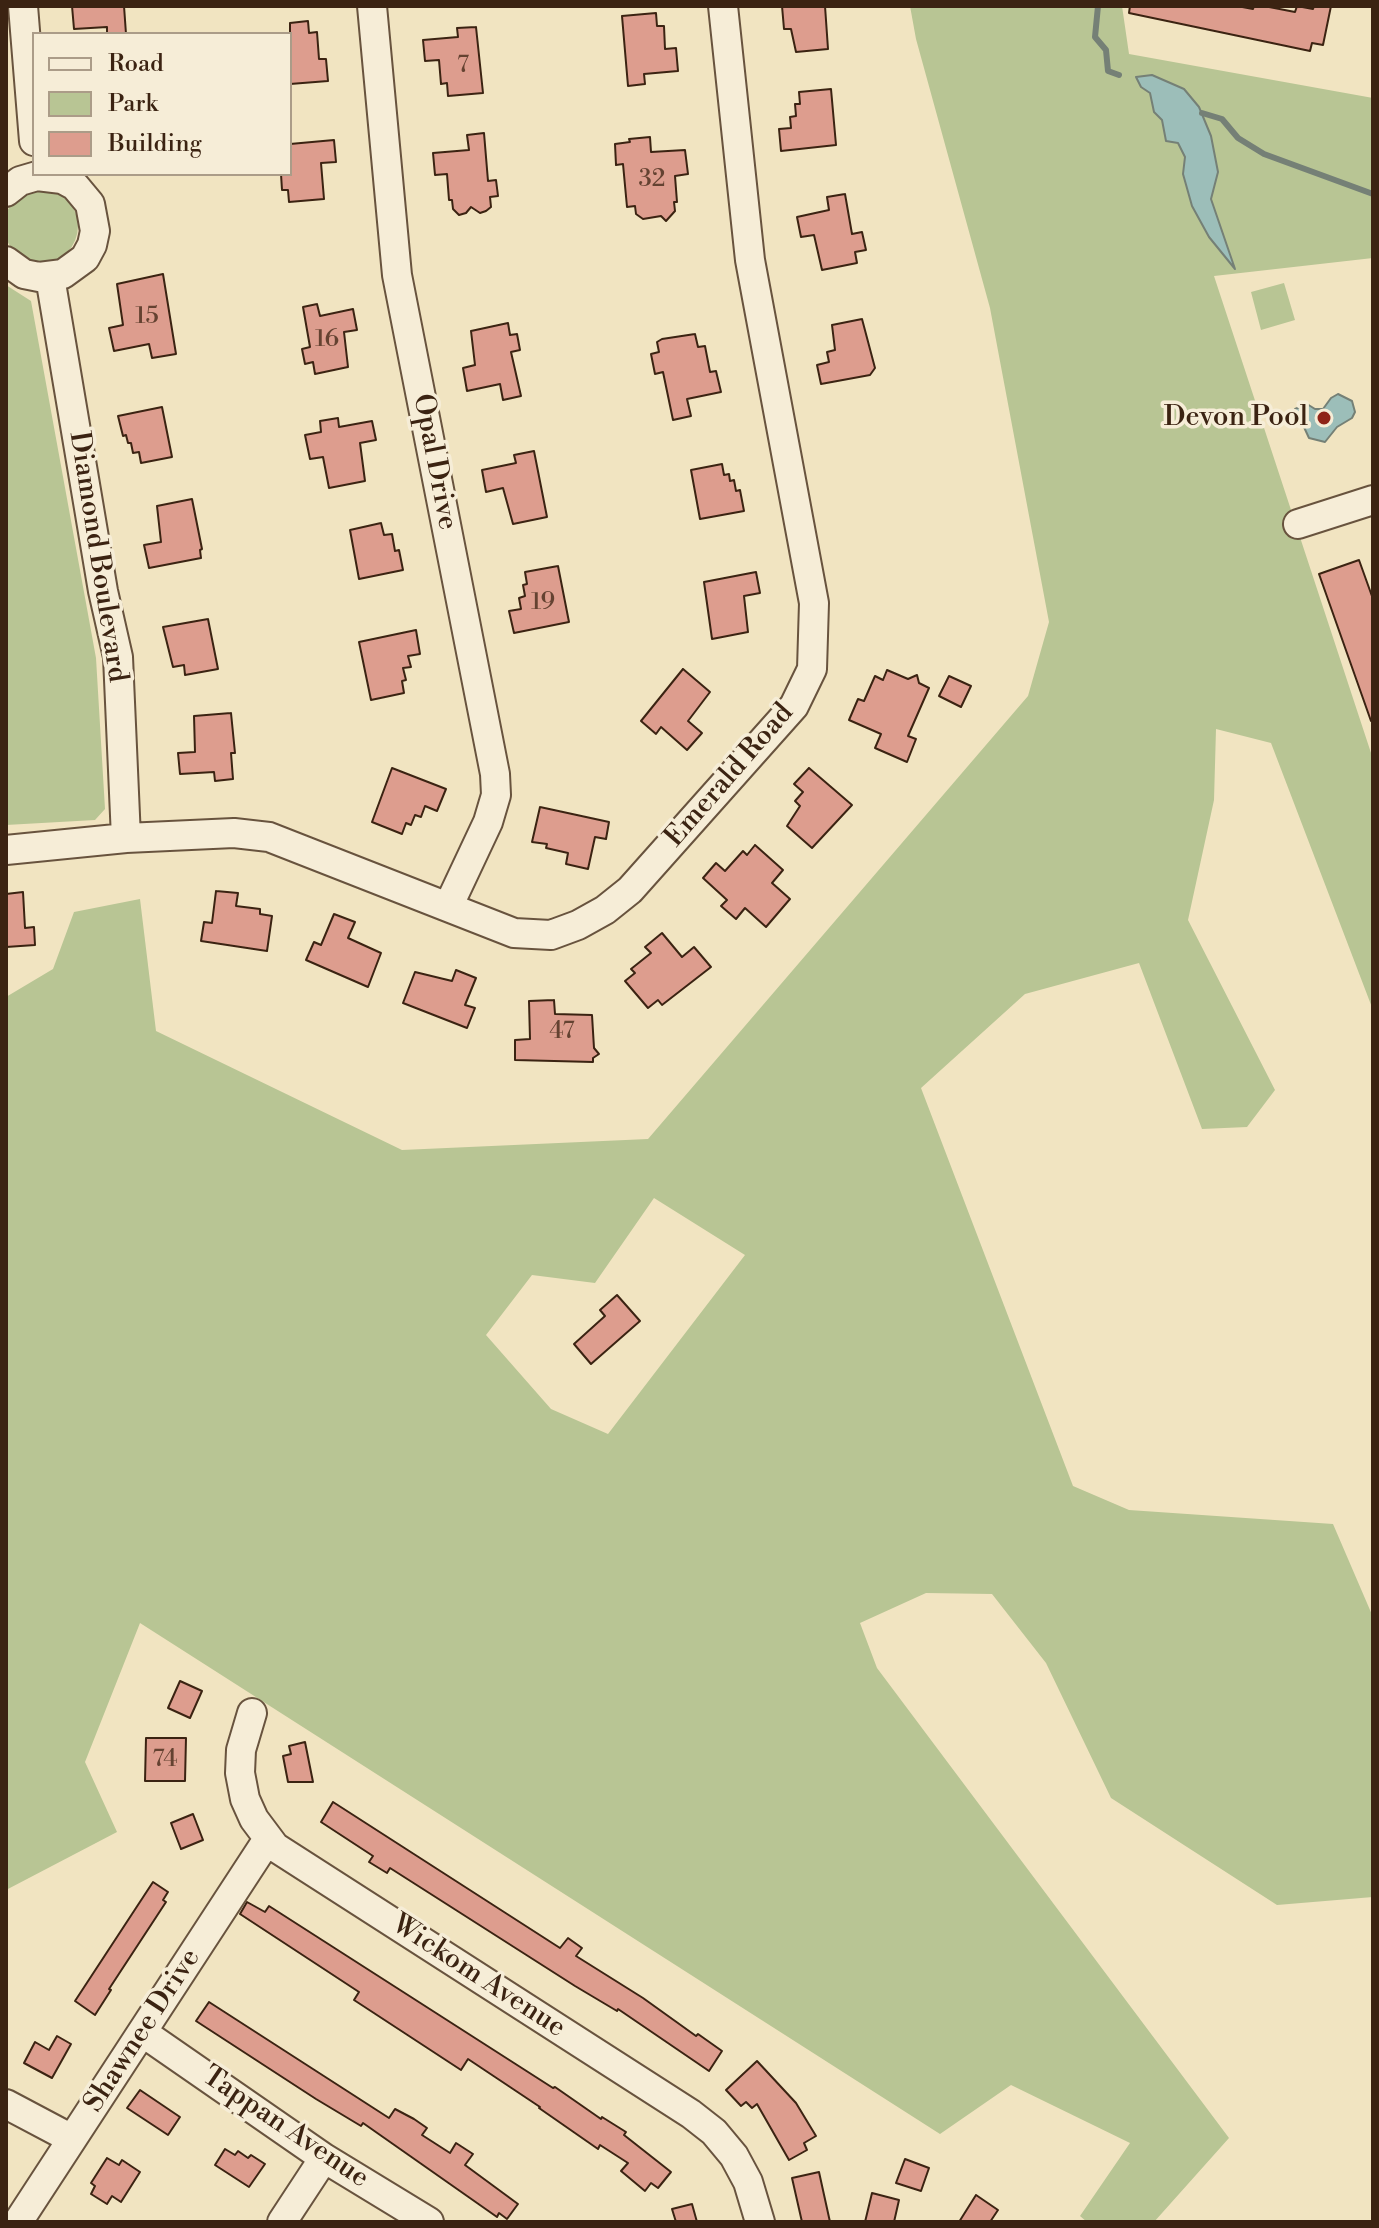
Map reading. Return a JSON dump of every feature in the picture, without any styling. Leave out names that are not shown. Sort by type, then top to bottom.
[{"type":"street","points":[[23,6],[32,116]]},
{"type":"street","name":"Opal Drive","points":[[372,6],[397,275],[495,774],[496,795],[488,822],[448,907]]},
{"type":"street","name":"Emerald Road","points":[[6,850],[126,838],[234,833],[269,837],[514,933],[551,935],[605,910],[630,890],[794,706],[812,669],[814,603],[750,260],[723,6]]},
{"type":"street","points":[[6,192],[20,181],[34,176]]},
{"type":"street","points":[[6,261],[24,274],[50,277],[63,274],[85,258],[92,245],[94,219],[90,204],[75,186],[62,179],[43,176]]},
{"type":"street","name":"Diamond Boulevard","points":[[50,277],[103,591],[118,657],[126,838]]},
{"type":"street","points":[[1298,524],[1373,500]]},
{"type":"street","name":"Wickom Avenue","points":[[252,1713],[241,1750],[240,1773],[245,1799],[254,1819],[275,1847],[691,2114],[714,2132],[734,2156],[748,2182],[760,2222]]},
{"type":"street","name":"Shawnee Drive","points":[[18,2222],[268,1839]]},
{"type":"street","name":"Tappan Avenue","points":[[142,2032],[324,2158],[429,2222]]},
{"type":"street","points":[[6,2104],[72,2139]]},
{"type":"street","points":[[282,2222],[324,2158]]},
{"type":"green space","points":[[910,6],[1122,6],[1129,54],[1373,98],[1373,258],[1214,276],[1373,759],[1373,1010],[1271,743],[1216,729],[1214,800],[1188,920],[1275,1090],[1247,1127],[1202,1129],[1139,963],[1025,994],[921,1088],[1073,1486],[1129,1510],[1333,1524],[1373,1617],[1373,1897],[1277,1905],[1111,1798],[1046,1663],[992,1594],[926,1593],[860,1623],[877,1668],[1229,2138],[1154,2222],[1087,2222],[1080,2216],[1130,2143],[1011,2085],[940,2134],[140,1623],[85,1762],[117,1832],[6,1890],[6,997],[53,969],[74,912],[140,899],[156,1031],[402,1150],[648,1139],[1028,696],[1049,622],[990,308],[916,39]],"holes":[[[654,1198],[745,1255],[608,1434],[551,1409],[486,1335],[532,1275],[595,1283]]]},
{"type":"green space","points":[[34,189],[48,189],[62,195],[72,205],[78,226],[72,247],[62,257],[48,263],[34,263],[20,257],[10,247],[4,233],[4,219],[10,205],[20,195]]},
{"type":"green space","points":[[1284,283],[1295,320],[1261,330],[1251,292]]},
{"type":"green space","points":[[6,285],[31,301],[96,658],[105,809],[95,820],[6,825]]},
{"type":"water","points":[[1152,75],[1184,89],[1199,107],[1211,136],[1218,172],[1211,199],[1235,269],[1209,237],[1192,206],[1183,174],[1185,157],[1178,143],[1166,141],[1162,120],[1154,112],[1150,93],[1141,87],[1136,77]]},
{"type":"water","name":"Devon Pool","points":[[1338,394],[1352,401],[1355,412],[1352,418],[1337,427],[1325,442],[1309,438],[1303,425],[1295,419],[1295,409],[1307,404],[1323,409]]},
{"type":"building","points":[[72,6],[124,6],[126,32],[107,32],[107,27],[74,29]]},
{"type":"building","points":[[782,6],[825,6],[828,49],[796,52],[791,29],[784,29]]},
{"type":"building","points":[[1130,6],[1237,6],[1253,9],[1254,6],[1264,6],[1295,12],[1297,6],[1313,9],[1314,6],[1331,6],[1323,45],[1312,43],[1310,51],[1129,13]]},
{"type":"building","points":[[656,13],[657,26],[664,26],[665,49],[676,48],[678,71],[644,74],[645,84],[628,86],[622,16]]},
{"type":"building","points":[[308,21],[309,33],[317,32],[319,59],[326,59],[328,81],[292,84],[290,23]]},
{"type":"building","points":[[476,27],[483,93],[448,96],[447,83],[441,84],[439,60],[425,61],[423,40],[458,37],[457,28]]},
{"type":"building","points":[[831,89],[836,145],[781,151],[779,129],[791,128],[790,117],[796,116],[795,104],[800,104],[799,92]]},
{"type":"building","points":[[484,133],[488,181],[496,180],[498,196],[490,197],[491,207],[486,211],[480,213],[471,207],[459,215],[453,209],[452,200],[449,200],[447,174],[435,175],[433,153],[469,150],[467,135]]},
{"type":"building","points":[[650,137],[651,152],[685,150],[688,174],[675,176],[677,202],[674,202],[675,211],[666,221],[661,216],[643,219],[636,214],[635,206],[627,207],[623,164],[616,165],[615,144]]},
{"type":"building","points":[[334,140],[336,162],[321,163],[324,199],[289,202],[288,190],[282,190],[281,176],[292,176],[292,144]]},
{"type":"building","points":[[845,194],[852,234],[862,232],[866,250],[855,252],[857,263],[822,270],[814,235],[801,237],[797,217],[829,210],[827,197]]},
{"type":"building","points":[[163,274],[176,354],[152,358],[149,344],[114,351],[109,328],[123,325],[117,284]]},
{"type":"building","points":[[317,304],[320,316],[353,309],[357,330],[344,332],[348,367],[315,374],[313,362],[305,364],[302,349],[310,347],[303,307]]},
{"type":"building","points":[[862,319],[875,368],[870,375],[821,384],[817,365],[829,362],[827,352],[835,350],[832,325]]},
{"type":"building","points":[[508,323],[510,335],[517,334],[520,350],[511,352],[521,396],[503,400],[500,384],[467,391],[463,368],[475,365],[471,331]]},
{"type":"building","points":[[695,334],[698,347],[705,346],[710,372],[716,371],[721,392],[687,399],[691,416],[673,420],[663,372],[655,374],[651,354],[659,352],[657,342],[662,339]]},
{"type":"building","points":[[162,407],[172,457],[141,463],[139,452],[133,453],[131,443],[128,443],[126,435],[123,436],[118,416]]},
{"type":"building","points":[[338,418],[339,427],[372,421],[376,440],[360,443],[365,481],[329,488],[323,457],[310,459],[305,435],[321,432],[320,421]]},
{"type":"building","points":[[534,451],[547,517],[513,524],[503,488],[486,492],[482,470],[516,463],[514,455]]},
{"type":"building","points":[[722,464],[724,475],[729,474],[736,491],[740,490],[744,511],[700,519],[691,470]]},
{"type":"building","points":[[192,499],[201,558],[149,568],[144,545],[161,542],[157,506]]},
{"type":"building","points":[[381,523],[384,535],[392,534],[403,570],[359,579],[350,530]]},
{"type":"building","points":[[1359,560],[1373,599],[1373,721],[1319,574]]},
{"type":"building","points":[[558,566],[569,622],[514,633],[509,611],[521,609],[519,598],[525,596],[523,585],[527,584],[525,572]]},
{"type":"building","points":[[756,572],[760,593],[744,596],[748,632],[712,639],[704,582]]},
{"type":"building","points":[[208,619],[218,669],[185,675],[184,665],[173,667],[163,627]]},
{"type":"building","points":[[416,630],[420,654],[408,656],[411,667],[403,668],[406,680],[402,681],[404,693],[371,700],[359,642]]},
{"type":"building","points":[[683,669],[710,692],[688,721],[702,733],[687,750],[661,727],[656,734],[641,721]]},
{"type":"building","points":[[887,670],[908,679],[917,675],[919,683],[929,688],[908,736],[916,739],[907,762],[875,748],[881,734],[849,720],[858,699],[864,701],[875,676],[883,680]]},
{"type":"building","points":[[949,676],[971,686],[961,707],[939,696]]},
{"type":"building","points":[[231,713],[235,753],[231,753],[233,779],[215,781],[214,772],[180,774],[178,753],[195,752],[194,716]]},
{"type":"building","points":[[392,768],[446,789],[437,811],[425,806],[421,817],[415,815],[411,825],[406,823],[402,834],[372,822]]},
{"type":"building","points":[[809,768],[852,805],[812,848],[787,826],[800,806],[795,801],[803,792],[794,784]]},
{"type":"building","points":[[540,807],[609,822],[606,839],[595,837],[588,869],[566,864],[568,853],[546,848],[547,844],[532,842]]},
{"type":"building","points":[[755,845],[783,870],[772,883],[790,899],[766,927],[745,908],[736,919],[721,906],[727,900],[703,878],[716,863],[725,871],[743,851],[747,855]]},
{"type":"building","points":[[216,891],[238,893],[236,906],[260,909],[260,914],[272,916],[267,951],[201,941],[204,922],[212,923]]},
{"type":"building","points":[[23,892],[25,928],[34,927],[35,945],[6,947],[6,894]]},
{"type":"building","points":[[334,914],[355,922],[348,938],[381,953],[368,987],[306,960],[314,942],[321,945]]},
{"type":"building","points":[[662,933],[682,957],[694,947],[711,967],[662,1005],[658,1000],[648,1008],[625,981],[635,973],[631,969],[651,953],[645,947]]},
{"type":"building","points":[[456,970],[476,978],[465,1005],[475,1008],[467,1028],[403,1003],[415,972],[452,981]]},
{"type":"building","points":[[554,1000],[555,1014],[592,1015],[594,1048],[599,1054],[593,1062],[515,1060],[515,1040],[530,1039],[529,1001]]},
{"type":"building","points":[[617,1295],[640,1321],[591,1364],[574,1344],[605,1316],[600,1310]]},
{"type":"building","points":[[180,1681],[202,1691],[190,1718],[168,1708]]},
{"type":"building","points":[[146,1738],[186,1738],[185,1781],[145,1781]]},
{"type":"building","points":[[305,1742],[313,1782],[288,1782],[283,1756],[291,1754],[289,1746]]},
{"type":"building","points":[[333,1802],[560,1948],[568,1938],[582,1948],[576,1956],[722,2051],[709,2071],[618,2009],[575,1986],[390,1868],[387,1873],[369,1862],[373,1856],[321,1822]]},
{"type":"building","points":[[193,1814],[203,1840],[181,1849],[171,1823]]},
{"type":"building","points":[[153,1882],[168,1892],[163,1900],[166,1902],[95,2015],[75,2001]]},
{"type":"building","points":[[247,1902],[265,1912],[269,1906],[626,2132],[624,2135],[671,2172],[658,2188],[651,2183],[645,2191],[621,2171],[628,2163],[600,2145],[598,2149],[468,2059],[461,2070],[354,2000],[359,1992],[240,1914]]},
{"type":"building","points":[[209,2002],[389,2118],[395,2109],[427,2128],[422,2135],[450,2153],[456,2143],[473,2154],[465,2165],[518,2204],[507,2219],[499,2213],[497,2217],[363,2123],[361,2126],[316,2099],[196,2021]]},
{"type":"building","points":[[57,2036],[71,2044],[52,2078],[24,2063],[35,2042],[49,2050]]},
{"type":"building","points":[[757,2061],[796,2103],[816,2136],[804,2143],[807,2150],[789,2160],[757,2104],[752,2108],[746,2102],[741,2106],[726,2090]]},
{"type":"building","points":[[140,2090],[180,2117],[168,2135],[127,2108]]},
{"type":"building","points":[[225,2149],[235,2155],[238,2151],[248,2158],[251,2155],[265,2164],[249,2187],[215,2165]]},
{"type":"building","points":[[107,2158],[119,2165],[122,2160],[140,2172],[121,2202],[112,2196],[107,2204],[91,2194],[95,2186],[91,2183]]},
{"type":"building","points":[[905,2159],[929,2168],[921,2191],[896,2183]]},
{"type":"building","points":[[819,2172],[830,2222],[802,2222],[792,2178]]},
{"type":"building","points":[[872,2193],[899,2200],[894,2222],[865,2222]]},
{"type":"building","points":[[976,2195],[998,2210],[990,2222],[959,2222]]},
{"type":"building","points":[[692,2204],[697,2222],[676,2222],[672,2209]]},
{"type":"waterway","points":[[1098,6],[1095,37],[1106,50],[1108,71],[1119,75]]},
{"type":"waterway","points":[[1202,113],[1222,119],[1238,138],[1264,154],[1373,194]]},
{"type":"place","name":"Devon Pool","points":[[1324,418]]}]
